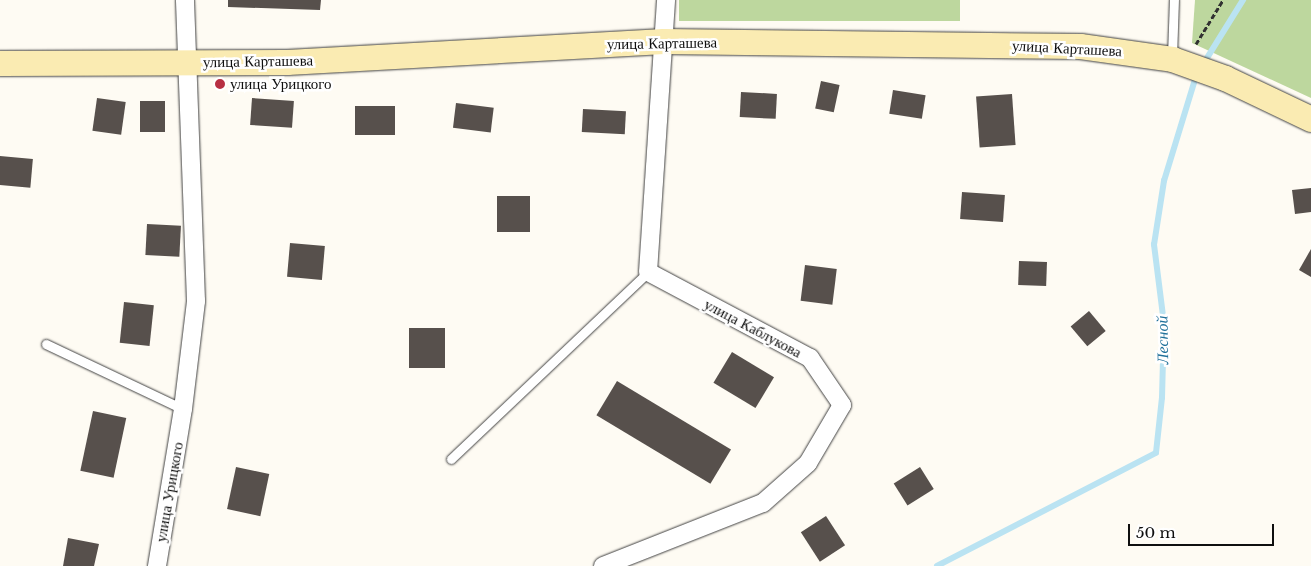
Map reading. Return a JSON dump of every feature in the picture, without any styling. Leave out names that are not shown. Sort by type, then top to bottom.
[{"type":"main road","name":"улица Карташева","points":[[0,63],[287,62],[663,41],[1080,46],[1182,63],[1225,78],[1311,119]]},
{"type":"street","name":"улица Урицкого","points":[[156,566],[183,409],[196,302],[193,170],[185,62],[185,0]]},
{"type":"street","points":[[648,272],[666,0]]},
{"type":"street","name":"улица Каблукова","points":[[603,566],[763,503],[808,463],[842,406],[810,358],[648,272]]},
{"type":"lane","points":[[1174,0],[1182,63]]},
{"type":"lane","points":[[452,459],[648,272]]},
{"type":"lane","points":[[46,344],[183,409]]},
{"type":"path","points":[[1182,63],[1223,0]]},
{"type":"green space","points":[[679,0],[960,0],[960,21],[679,21]]},
{"type":"green space","points":[[1195,0],[1311,0],[1311,98],[1192,43]]},
{"type":"building","points":[[228,0],[321,0],[320,10],[228,7]]},
{"type":"building","points":[[821,81],[840,85],[834,112],[815,108]]},
{"type":"building","points":[[893,90],[926,95],[922,119],[889,114]]},
{"type":"building","points":[[741,92],[777,94],[776,119],[740,117]]},
{"type":"building","points":[[1012,94],[1016,145],[980,147],[976,97]]},
{"type":"building","points":[[97,98],[126,102],[121,135],[92,131]]},
{"type":"building","points":[[252,98],[294,101],[292,128],[250,125]]},
{"type":"building","points":[[140,101],[165,101],[165,132],[140,132]]},
{"type":"building","points":[[456,103],[494,108],[491,132],[453,128]]},
{"type":"building","points":[[355,106],[395,106],[395,135],[355,135]]},
{"type":"building","points":[[583,109],[626,111],[625,134],[582,132]]},
{"type":"building","points":[[0,156],[33,159],[30,188],[0,185]]},
{"type":"building","points":[[1311,188],[1311,212],[1295,214],[1292,190]]},
{"type":"building","points":[[962,192],[1005,195],[1003,222],[960,219]]},
{"type":"building","points":[[497,196],[530,196],[530,232],[497,232]]},
{"type":"building","points":[[147,224],[181,226],[179,257],[145,255]]},
{"type":"building","points":[[290,243],[325,246],[322,280],[287,277]]},
{"type":"building","points":[[1311,249],[1311,277],[1299,270]]},
{"type":"building","points":[[1019,261],[1047,262],[1046,286],[1018,285]]},
{"type":"building","points":[[805,265],[837,269],[832,305],[801,301]]},
{"type":"building","points":[[124,302],[154,305],[150,346],[120,343]]},
{"type":"building","points":[[1089,311],[1106,331],[1087,346],[1071,326]]},
{"type":"building","points":[[409,328],[445,328],[445,368],[409,368]]},
{"type":"building","points":[[732,352],[774,377],[755,408],[713,383]]},
{"type":"building","points":[[617,381],[731,450],[710,484],[596,415]]},
{"type":"building","points":[[93,411],[126,418],[114,478],[80,471]]},
{"type":"building","points":[[236,467],[269,474],[260,516],[227,509]]},
{"type":"building","points":[[920,467],[934,489],[907,505],[894,483]]},
{"type":"building","points":[[826,516],[845,545],[820,562],[801,532]]},
{"type":"building","points":[[68,538],[99,544],[94,566],[63,566]]},
{"type":"waterway","name":"Лесной","points":[[1204,63],[1243,0]]},
{"type":"waterway","name":"Лесной","points":[[937,566],[1156,453],[1162,398],[1164,324],[1154,245],[1164,181],[1197,73]]},
{"type":"place","name":"улица Урицкого","points":[[220,84]]}]
